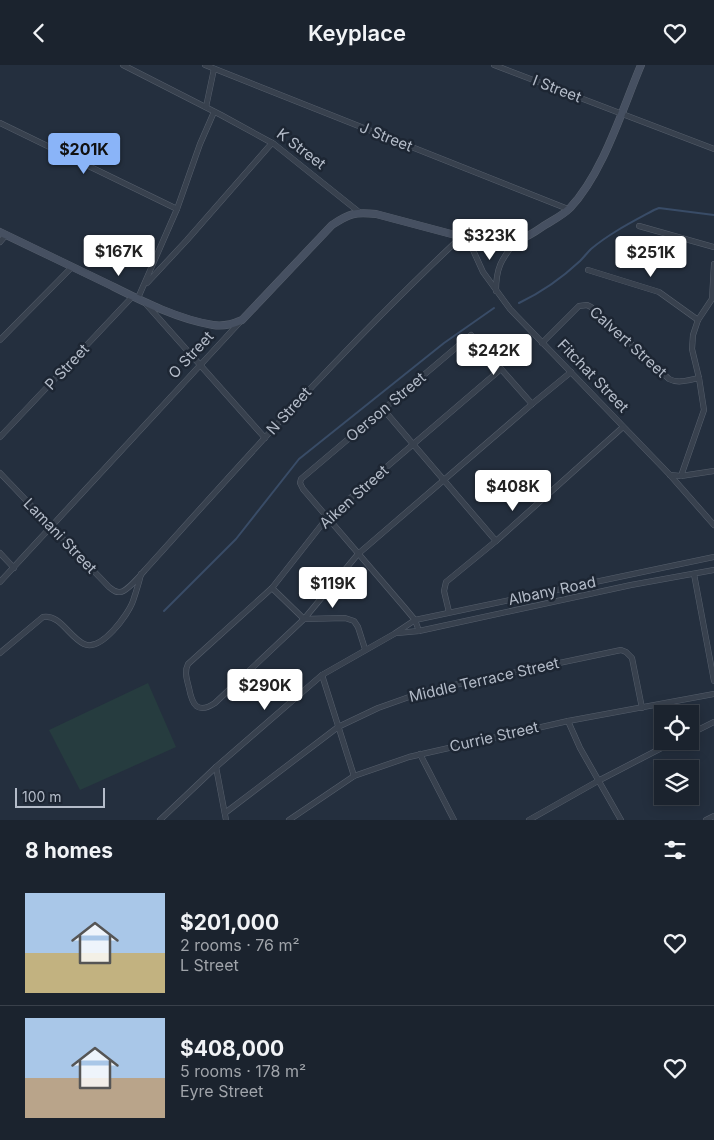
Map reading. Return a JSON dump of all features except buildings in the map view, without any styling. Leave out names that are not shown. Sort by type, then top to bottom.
[{"type":"street","name":"K Street","points":[[122,65],[272,143],[359,212],[376,214],[468,239]]},
{"type":"street","name":"J Street","points":[[205,65],[568,209]]},
{"type":"street","name":"I Street","points":[[494,65],[714,149]]},
{"type":"street","points":[[468,239],[502,245],[515,242],[535,232],[568,209],[592,177],[641,65]]},
{"type":"street","points":[[206,107],[214,69]]},
{"type":"street","name":"P Street","points":[[0,437],[138,299],[177,209],[200,144],[214,112]]},
{"type":"street","points":[[0,123],[177,209]]},
{"type":"street","name":"P Street","points":[[143,287],[272,143]]},
{"type":"street","name":"O Street","points":[[0,583],[325,231],[343,218],[359,212]]},
{"type":"street","points":[[639,226],[714,247]]},
{"type":"street","points":[[0,242],[3,233],[138,299],[180,315],[213,325],[224,326],[242,320]]},
{"type":"street","name":"N Street","points":[[124,591],[320,377],[421,274],[460,238]]},
{"type":"street","name":"Fitchat Street","points":[[468,239],[483,272],[496,291],[542,343],[670,475],[714,525]]},
{"type":"street","points":[[496,291],[496,274],[501,259],[515,242]]},
{"type":"street","points":[[681,476],[704,409],[692,349],[693,335],[698,320],[712,299],[714,264]]},
{"type":"street","points":[[0,340],[72,267]]},
{"type":"street","points":[[588,270],[659,292],[698,320]]},
{"type":"street","points":[[138,299],[200,365],[264,438]]},
{"type":"street","name":"Calvert Street","points":[[542,343],[579,306],[586,305],[669,379],[679,381],[699,378]]},
{"type":"street","name":"Oerson Street","points":[[327,518],[303,489],[300,483],[301,479],[471,335],[501,369]]},
{"type":"street","points":[[501,369],[532,404]]},
{"type":"street","name":"Aiken Street","points":[[304,619],[215,703],[206,708],[198,708],[194,705],[190,696],[186,675],[188,664],[272,588],[327,518],[501,369]]},
{"type":"street","points":[[304,619],[358,554],[532,404],[571,373]]},
{"type":"street","points":[[383,409],[496,541]]},
{"type":"street","points":[[449,612],[444,591],[446,582],[496,541],[623,427]]},
{"type":"street","points":[[670,475],[681,476],[714,471]]},
{"type":"street","name":"Lamani Street","points":[[0,473],[109,587],[115,592],[120,593],[124,591]]},
{"type":"street","points":[[327,518],[415,619],[418,631]]},
{"type":"street","points":[[0,553],[14,568]]},
{"type":"street","name":"Albany Road","points":[[160,820],[216,767],[322,675],[394,634],[415,619],[714,557]]},
{"type":"street","name":"Albany Road","points":[[394,634],[418,631],[714,569]]},
{"type":"street","points":[[694,573],[714,681]]},
{"type":"street","points":[[0,574],[6,577]]},
{"type":"street","points":[[0,653],[42,617],[47,616],[55,619],[82,643],[91,645],[105,639],[125,616],[133,602],[141,574]]},
{"type":"street","points":[[628,575],[631,585]]},
{"type":"street","points":[[272,588],[304,619],[345,619],[354,621],[358,627],[365,649]]},
{"type":"street","points":[[497,603],[500,614]]},
{"type":"street","name":"Middle Terrace Street","points":[[225,813],[338,727],[378,708],[426,691],[616,650],[626,652],[632,658],[642,708]]},
{"type":"street","points":[[322,675],[354,775]]},
{"type":"street","name":"Currie Street","points":[[288,820],[354,775],[420,754],[568,721],[714,695]]},
{"type":"street","points":[[568,721],[598,781],[621,820]]},
{"type":"street","points":[[699,729],[714,721]]},
{"type":"street","points":[[529,820],[658,750]]},
{"type":"street","points":[[420,754],[454,820]]},
{"type":"street","points":[[216,767],[226,820]]},
{"type":"street","points":[[706,820],[714,816]]},
{"type":"green space","points":[[148,683],[176,747],[80,790],[49,730]]},
{"type":"waterway","points":[[519,303],[559,279],[591,249],[606,238],[654,210],[659,208],[714,215]]},
{"type":"waterway","points":[[164,611],[236,539],[299,459],[444,343],[494,308]]}]
